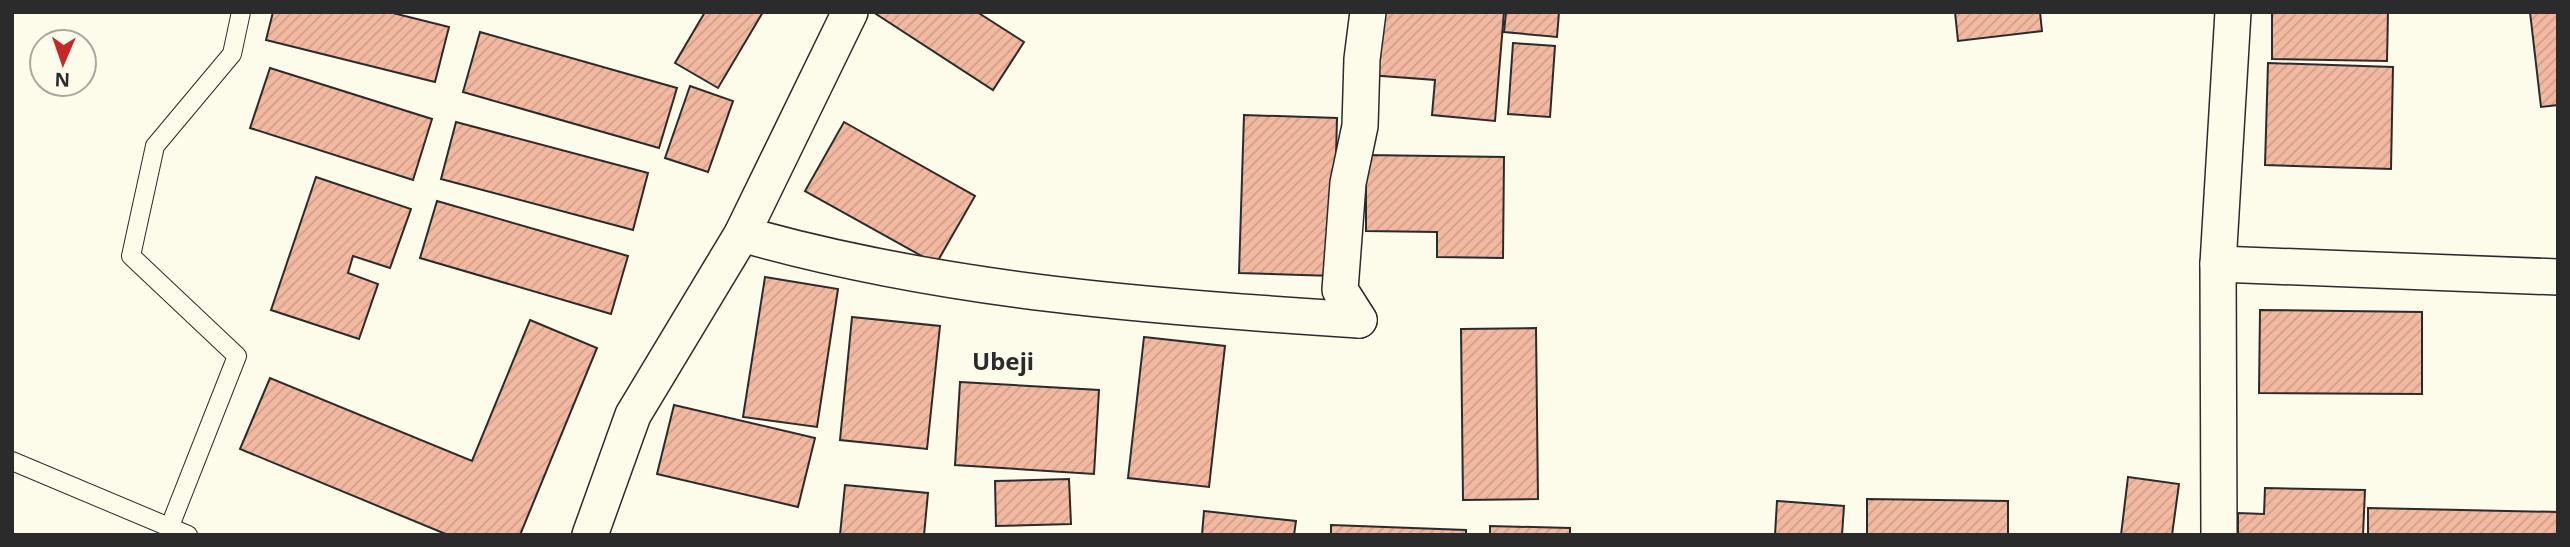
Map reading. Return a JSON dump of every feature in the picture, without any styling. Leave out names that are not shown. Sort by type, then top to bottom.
[{"type":"street","points":[[590,535],[633,415],[742,234],[850,12]]},
{"type":"street","points":[[742,234],[810,253],[975,282],[1167,308],[1359,320],[1340,290],[1348,183],[1360,126],[1368,12]]},
{"type":"street","points":[[2219,535],[2218,264],[2233,12]]},
{"type":"street","points":[[2218,264],[2558,277]]},
{"type":"lane","points":[[170,526],[237,356],[131,256],[155,146],[232,54],[241,12]]},
{"type":"lane","points":[[12,461],[188,535]]},
{"type":"building","points":[[273,12],[389,12],[449,27],[435,82],[266,40]]},
{"type":"building","points":[[705,12],[763,12],[718,88],[675,63]]},
{"type":"building","points":[[873,12],[977,12],[1024,42],[993,90]]},
{"type":"building","points":[[1374,12],[1504,12],[1495,121],[1432,115],[1435,80],[1369,75]]},
{"type":"building","points":[[1506,12],[1559,12],[1557,37],[1504,32]]},
{"type":"building","points":[[1955,12],[2040,12],[2042,31],[1958,41]]},
{"type":"building","points":[[2272,12],[2388,12],[2387,61],[2272,59]]},
{"type":"building","points":[[2530,12],[2558,12],[2558,105],[2541,107]]},
{"type":"building","points":[[480,32],[677,88],[659,148],[463,92]]},
{"type":"building","points":[[1513,43],[1555,46],[1550,117],[1508,114]]},
{"type":"building","points":[[2268,63],[2393,67],[2391,169],[2265,165]]},
{"type":"building","points":[[270,68],[432,119],[413,180],[250,128]]},
{"type":"building","points":[[690,86],[733,101],[708,172],[665,158]]},
{"type":"building","points":[[1244,115],[1337,118],[1333,276],[1239,273]]},
{"type":"building","points":[[456,122],[648,173],[633,230],[441,179]]},
{"type":"building","points":[[844,122],[975,196],[936,264],[805,191]]},
{"type":"building","points":[[1366,155],[1504,157],[1503,258],[1437,257],[1437,232],[1366,231]]},
{"type":"building","points":[[316,177],[411,209],[390,268],[353,256],[348,273],[378,284],[359,339],[271,310]]},
{"type":"building","points":[[437,201],[628,256],[611,314],[420,258]]},
{"type":"building","points":[[765,277],[838,289],[817,427],[743,417]]},
{"type":"building","points":[[2260,310],[2422,312],[2422,394],[2259,393]]},
{"type":"building","points":[[852,317],[940,326],[927,449],[840,440]]},
{"type":"building","points":[[530,320],[597,348],[520,535],[448,535],[240,449],[270,378],[472,461]]},
{"type":"building","points":[[1536,328],[1538,499],[1463,500],[1461,329]]},
{"type":"building","points":[[1144,337],[1225,346],[1209,487],[1128,478]]},
{"type":"building","points":[[960,382],[1099,390],[1094,474],[955,465]]},
{"type":"building","points":[[674,405],[815,438],[798,507],[657,474]]},
{"type":"building","points":[[2128,477],[2179,484],[2172,535],[2121,535]]},
{"type":"building","points":[[1069,479],[1071,524],[996,526],[995,481]]},
{"type":"building","points":[[845,485],[928,493],[924,535],[840,535]]},
{"type":"building","points":[[2265,488],[2365,490],[2363,535],[2238,535],[2238,513],[2264,514]]},
{"type":"building","points":[[1867,499],[2008,501],[2008,535],[1867,535]]},
{"type":"building","points":[[1777,501],[1844,506],[1842,535],[1775,535]]},
{"type":"building","points":[[2368,508],[2558,512],[2558,535],[2368,535]]},
{"type":"building","points":[[1204,511],[1296,521],[1294,535],[1202,535]]},
{"type":"building","points":[[1331,525],[1466,530],[1466,535],[1331,535]]},
{"type":"building","points":[[1490,526],[1570,528],[1570,535],[1490,535]]},
{"type":"district","name":"Ubeji","points":[[1003,360]]}]
